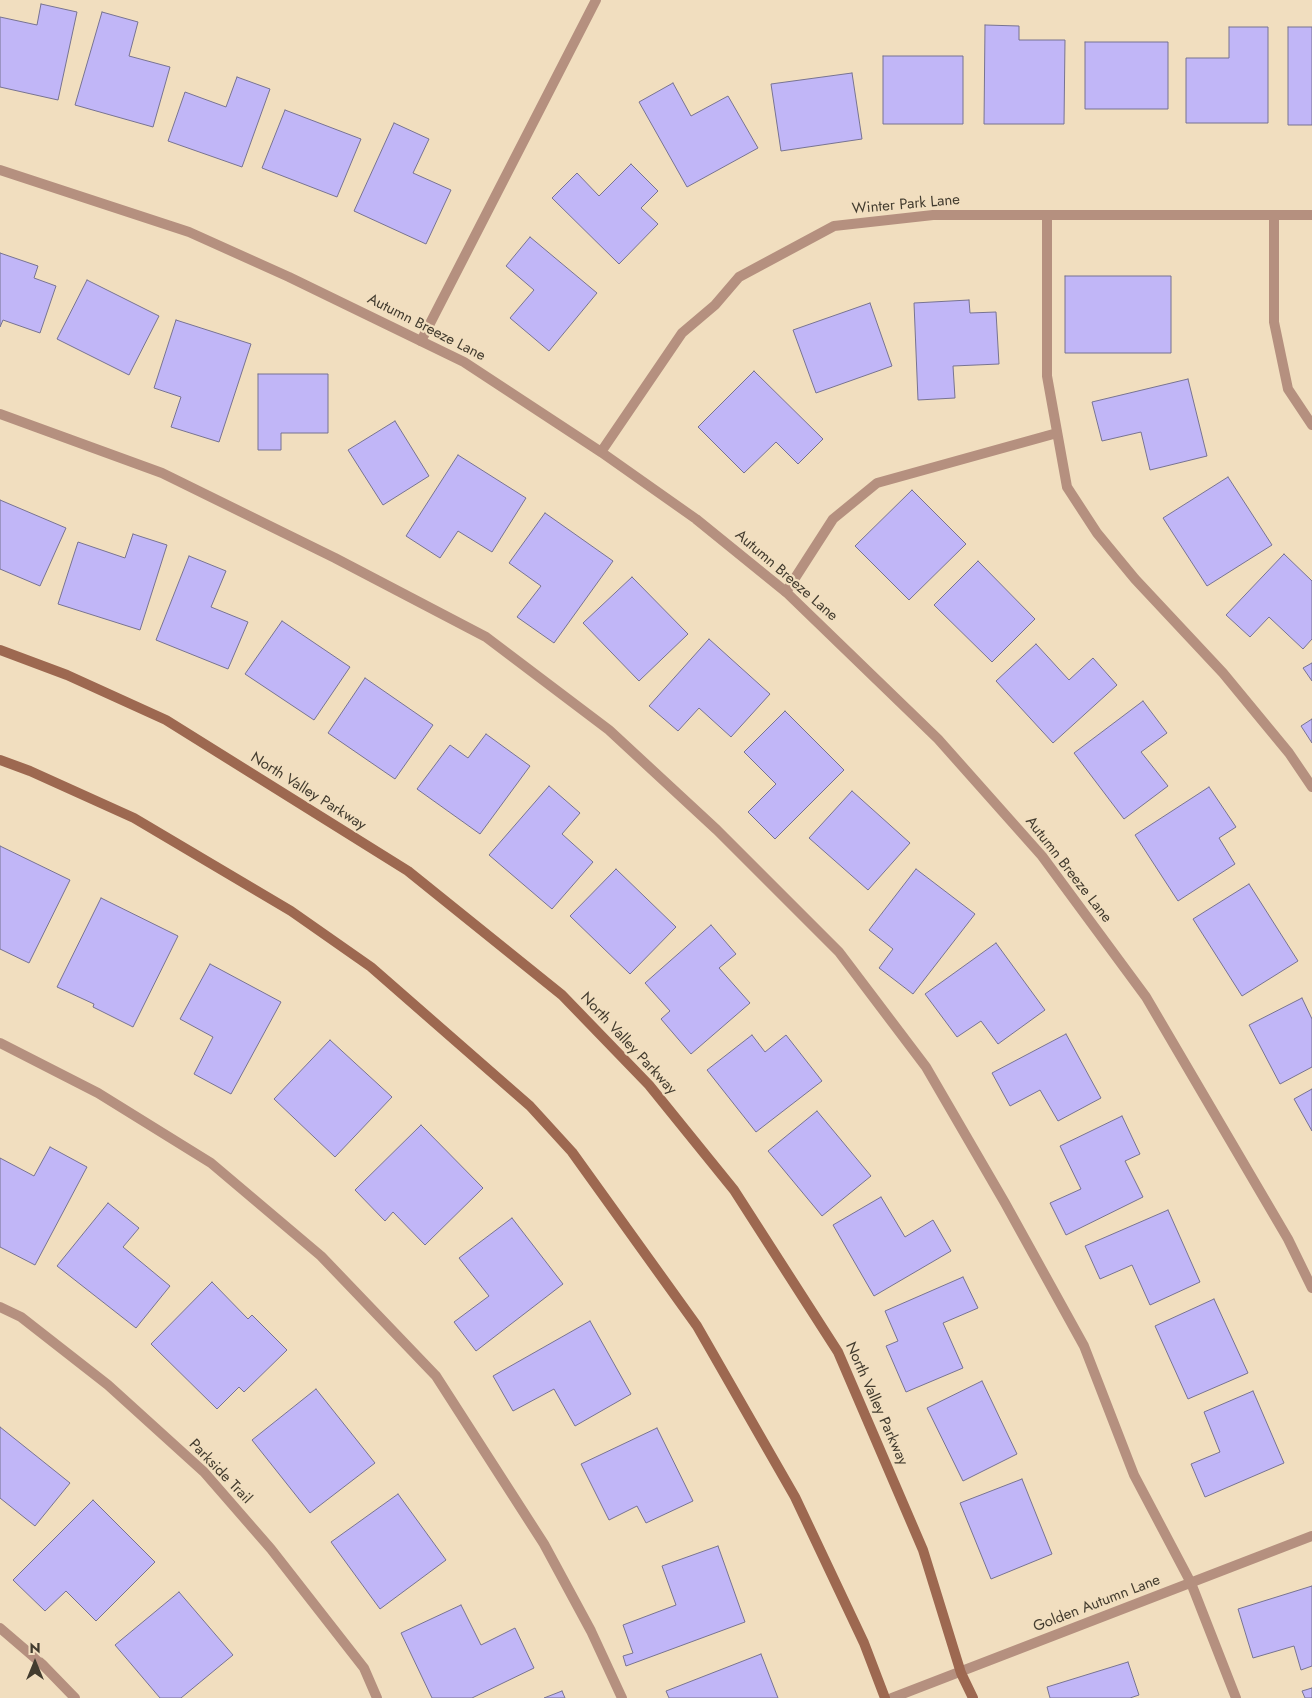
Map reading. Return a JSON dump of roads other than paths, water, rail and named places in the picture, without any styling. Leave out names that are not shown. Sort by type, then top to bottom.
[{"type":"street","points":[[421,341],[596,0]]},
{"type":"street","name":"Autumn Breeze Lane","points":[[0,170],[189,232],[464,362],[601,452],[696,519],[786,592],[938,739],[1042,856],[1146,997],[1288,1239],[1312,1288]]},
{"type":"street","name":"Winter Park Lane","points":[[601,452],[682,333],[715,305],[739,277],[834,226],[933,215],[1312,215]]},
{"type":"street","points":[[1047,215],[1047,376],[1067,487],[1097,533],[1135,579],[1223,673],[1289,753],[1312,787]]},
{"type":"street","points":[[1274,215],[1274,322],[1288,389],[1312,425]]},
{"type":"street","points":[[0,414],[162,473],[335,558],[486,637],[609,730],[717,830],[839,952],[926,1067],[1005,1203],[1084,1346],[1134,1475],[1191,1583],[1236,1698]]},
{"type":"street","points":[[786,592],[832,519],[877,483],[1057,433]]},
{"type":"street","name":"North Valley Parkway","points":[[0,650],[67,675],[166,720],[408,872],[562,995],[649,1085],[734,1190],[838,1352],[923,1550],[961,1673],[973,1698]]},
{"type":"street","points":[[0,760],[30,771],[134,818],[291,911],[371,967],[530,1106],[572,1152],[697,1326],[795,1497],[864,1643],[885,1698]]},
{"type":"street","points":[[0,1043],[98,1093],[211,1164],[321,1256],[429,1368],[441,1383],[544,1544],[591,1631],[622,1698]]},
{"type":"street","name":"Parkside Trail","points":[[0,1307],[20,1316],[108,1385],[204,1472],[271,1549],[364,1668],[377,1698]]},
{"type":"street","name":"Golden Autumn Lane","points":[[892,1698],[961,1673],[1312,1536]]},
{"type":"street","points":[[0,1628],[42,1664],[75,1698]]}]
